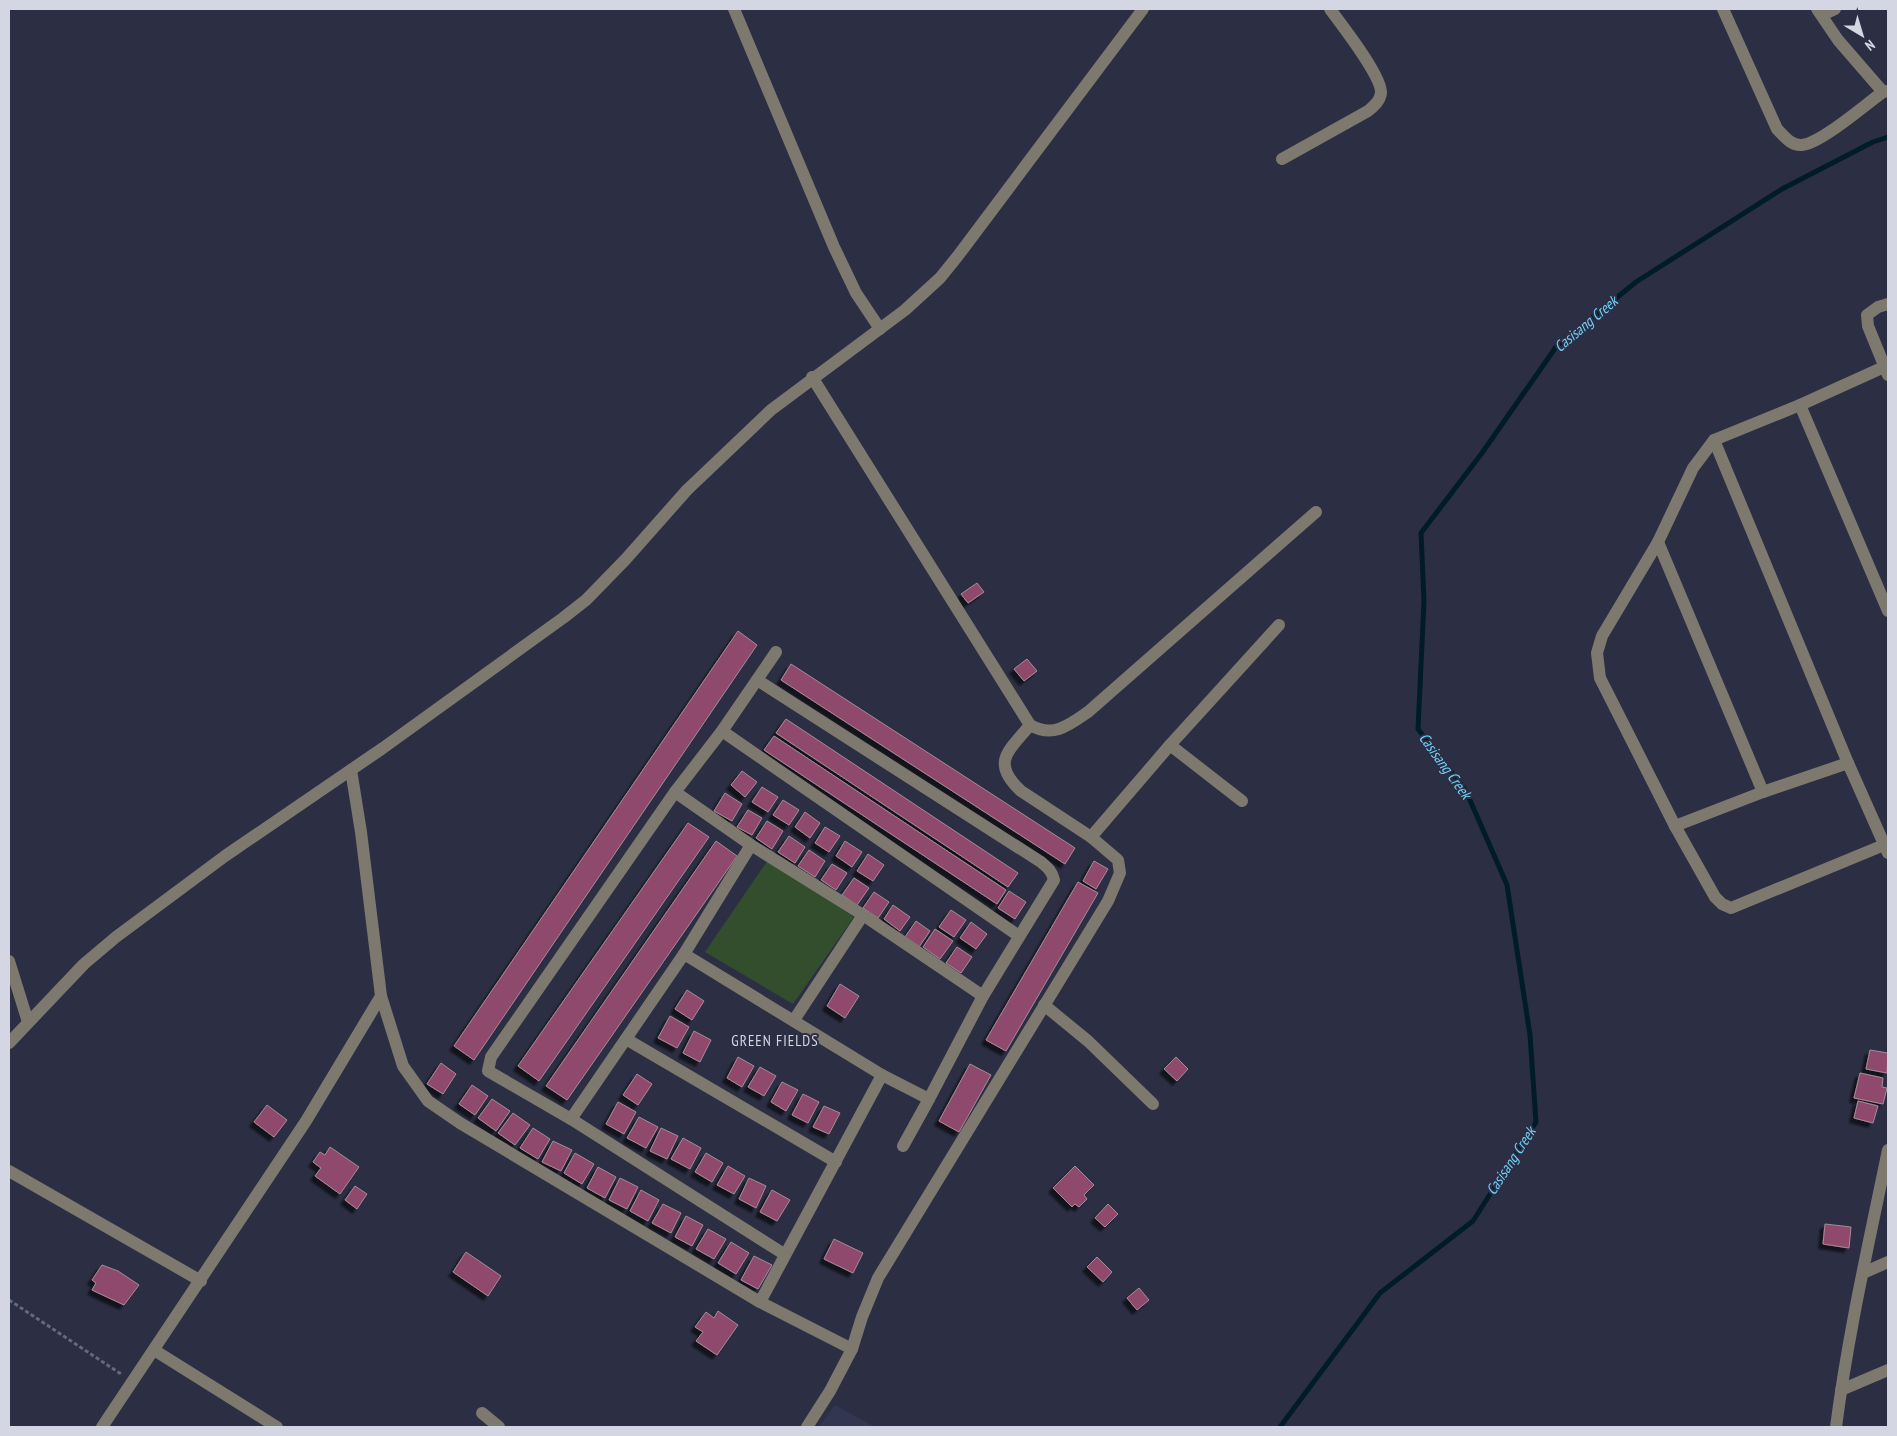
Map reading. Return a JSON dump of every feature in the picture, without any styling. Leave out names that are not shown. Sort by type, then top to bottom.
[{"type":"street","points":[[734,9],[834,247],[856,293],[880,329]]},
{"type":"street","points":[[9,1043],[84,964],[116,937],[225,856],[351,770],[586,600],[625,560],[687,490],[771,410],[924,294],[957,257],[1143,9]]},
{"type":"street","points":[[1282,159],[1368,111],[1376,104],[1381,93],[1378,81],[1370,66],[1330,9]]},
{"type":"street","points":[[1723,9],[1777,129],[1789,142],[1802,145],[1820,138],[1885,92],[1838,40],[1819,12],[1836,9]]},
{"type":"street","points":[[1714,440],[1848,763],[1886,849],[1731,908],[1722,904],[1715,897],[1675,826],[1600,678],[1597,666],[1597,653],[1602,636],[1658,542],[1693,468],[1714,440],[1886,371],[1868,326],[1867,315],[1878,307],[1888,304]]},
{"type":"street","points":[[812,378],[1030,725],[1041,731],[1051,731],[1069,725],[1088,712],[1316,512]]},
{"type":"street","points":[[1800,405],[1888,611]]},
{"type":"street","points":[[1658,542],[1763,792]]},
{"type":"street","points":[[1091,836],[1170,745],[1279,625]]},
{"type":"street","points":[[776,652],[722,731],[675,792],[490,1057],[488,1071],[571,1119],[784,1254]]},
{"type":"street","points":[[757,680],[1050,869],[1054,880],[983,996],[930,1099],[903,1146]]},
{"type":"street","points":[[807,1427],[830,1391],[852,1349],[862,1317],[878,1278],[1108,901],[1120,873],[1118,860],[1091,836],[1021,791],[1006,774],[1004,766],[1005,757],[1030,725]]},
{"type":"street","points":[[722,731],[1019,936]]},
{"type":"street","points":[[1170,745],[1242,801]]},
{"type":"street","points":[[1675,826],[1763,792],[1848,763]]},
{"type":"street","points":[[351,770],[361,832],[381,996],[403,1066],[428,1101],[460,1123],[760,1302],[852,1349]]},
{"type":"street","points":[[675,792],[752,845],[863,915],[983,996]]},
{"type":"street","points":[[571,1119],[684,954],[752,845]]},
{"type":"street","points":[[794,1020],[863,915]]},
{"type":"street","points":[[684,954],[882,1075],[930,1099]]},
{"type":"street","points":[[9,961],[28,1022]]},
{"type":"street","points":[[102,1427],[306,1121],[381,996]]},
{"type":"street","points":[[1044,1006],[1088,1041],[1152,1104]]},
{"type":"street","points":[[626,1039],[836,1162]]},
{"type":"street","points":[[760,1302],[784,1254],[882,1075]]},
{"type":"street","points":[[1836,1427],[1841,1390],[1863,1274],[1888,1153]]},
{"type":"street","points":[[9,1170],[201,1281]]},
{"type":"street","points":[[1863,1274],[1888,1262]]},
{"type":"street","points":[[154,1350],[277,1427]]},
{"type":"street","points":[[1841,1390],[1888,1370]]},
{"type":"street","points":[[482,1413],[499,1427]]},
{"type":"path","points":[[9,1300],[133,1382]]},
{"type":"shaded area","points":[[835,1405],[875,1427],[819,1427]]},
{"type":"green space","points":[[768,860],[854,917],[793,1004],[705,952]]},
{"type":"building","points":[[977,583],[984,592],[968,603],[961,594]]},
{"type":"building","points":[[738,631],[757,645],[474,1060],[454,1046]]},
{"type":"building","points":[[1027,659],[1037,671],[1024,681],[1014,669]]},
{"type":"building","points":[[791,664],[1075,848],[1065,864],[781,680]]},
{"type":"building","points":[[786,719],[1018,873],[1008,887],[776,733]]},
{"type":"building","points":[[774,736],[1006,890],[997,904],[764,750]]},
{"type":"building","points":[[742,771],[757,782],[745,797],[731,785]]},
{"type":"building","points":[[762,787],[778,797],[768,812],[752,802]]},
{"type":"building","points":[[725,793],[742,804],[732,821],[714,811]]},
{"type":"building","points":[[783,800],[799,810],[789,825],[773,815]]},
{"type":"building","points":[[748,810],[762,818],[752,835],[737,827]]},
{"type":"building","points":[[805,812],[820,823],[810,838],[795,827]]},
{"type":"building","points":[[767,821],[783,831],[772,849],[756,838]]},
{"type":"building","points":[[688,823],[709,837],[539,1081],[518,1066]]},
{"type":"building","points":[[825,827],[840,836],[829,852],[815,843]]},
{"type":"building","points":[[789,836],[805,847],[795,863],[778,852]]},
{"type":"building","points":[[716,841],[737,856],[567,1100],[546,1086]]},
{"type":"building","points":[[845,841],[862,852],[852,867],[836,856]]},
{"type":"building","points":[[809,850],[825,861],[815,877],[798,866]]},
{"type":"building","points":[[868,854],[884,865],[873,881],[857,871]]},
{"type":"building","points":[[1094,861],[1108,869],[1096,889],[1083,881]]},
{"type":"building","points":[[832,864],[847,873],[836,890],[821,880]]},
{"type":"building","points":[[854,878],[869,888],[857,905],[842,895]]},
{"type":"building","points":[[1078,882],[1098,893],[1006,1051],[986,1040]]},
{"type":"building","points":[[1009,891],[1026,902],[1015,919],[998,908]]},
{"type":"building","points":[[874,892],[889,902],[878,918],[863,908]]},
{"type":"building","points":[[893,905],[910,917],[900,931],[884,919]]},
{"type":"building","points":[[951,910],[966,920],[954,937],[939,927]]},
{"type":"building","points":[[916,921],[930,931],[919,947],[905,937]]},
{"type":"building","points":[[971,922],[987,934],[976,949],[960,938]]},
{"type":"building","points":[[935,929],[953,941],[940,959],[923,947]]},
{"type":"building","points":[[957,947],[972,957],[961,973],[946,963]]},
{"type":"building","points":[[840,984],[859,996],[845,1018],[827,1006]]},
{"type":"building","points":[[687,990],[704,1001],[692,1020],[675,1009]]},
{"type":"building","points":[[670,1016],[689,1027],[677,1048],[658,1038]]},
{"type":"building","points":[[694,1031],[711,1040],[700,1062],[683,1053]]},
{"type":"building","points":[[1870,1050],[1888,1053],[1887,1073],[1866,1069]]},
{"type":"building","points":[[738,1057],[754,1066],[742,1087],[727,1078]]},
{"type":"building","points":[[1176,1057],[1188,1069],[1177,1081],[1164,1069]]},
{"type":"building","points":[[441,1063],[456,1074],[443,1094],[427,1084]]},
{"type":"building","points":[[970,1064],[991,1075],[959,1132],[939,1121]]},
{"type":"building","points":[[760,1067],[776,1076],[764,1096],[748,1087]]},
{"type":"building","points":[[1860,1073],[1883,1078],[1882,1087],[1887,1088],[1883,1104],[1854,1098]]},
{"type":"building","points":[[637,1074],[652,1084],[638,1105],[623,1095]]},
{"type":"building","points":[[782,1082],[798,1090],[786,1111],[771,1102]]},
{"type":"building","points":[[472,1085],[488,1096],[475,1115],[459,1104]]},
{"type":"building","points":[[803,1094],[819,1102],[808,1123],[792,1115]]},
{"type":"building","points":[[492,1099],[510,1111],[496,1131],[478,1118]]},
{"type":"building","points":[[1858,1101],[1878,1106],[1873,1123],[1854,1118]]},
{"type":"building","points":[[618,1102],[636,1112],[624,1134],[606,1124]]},
{"type":"building","points":[[267,1105],[287,1120],[274,1137],[254,1122]]},
{"type":"building","points":[[824,1106],[840,1113],[829,1134],[813,1127]]},
{"type":"building","points":[[513,1113],[530,1125],[515,1145],[498,1133]]},
{"type":"building","points":[[639,1117],[658,1127],[646,1148],[627,1138]]},
{"type":"building","points":[[533,1128],[550,1139],[538,1159],[520,1148]]},
{"type":"building","points":[[661,1128],[678,1136],[667,1159],[650,1151]]},
{"type":"building","points":[[683,1138],[701,1148],[690,1169],[671,1159]]},
{"type":"building","points":[[553,1141],[572,1150],[561,1171],[542,1162]]},
{"type":"building","points":[[330,1147],[359,1167],[340,1194],[315,1176],[321,1168],[313,1162],[320,1152],[325,1155]]},
{"type":"building","points":[[575,1153],[594,1164],[582,1184],[564,1173]]},
{"type":"building","points":[[706,1153],[723,1163],[712,1182],[695,1172]]},
{"type":"building","points":[[728,1166],[745,1176],[734,1194],[717,1185]]},
{"type":"building","points":[[1075,1166],[1094,1185],[1084,1195],[1087,1199],[1079,1207],[1075,1204],[1072,1207],[1053,1188]]},
{"type":"building","points":[[598,1167],[616,1177],[605,1198],[587,1188]]},
{"type":"building","points":[[620,1178],[638,1187],[627,1209],[609,1200]]},
{"type":"building","points":[[749,1178],[766,1186],[756,1208],[739,1199]]},
{"type":"building","points":[[355,1186],[367,1194],[357,1209],[345,1200]]},
{"type":"building","points":[[641,1190],[659,1200],[648,1221],[630,1211]]},
{"type":"building","points":[[772,1190],[790,1200],[777,1221],[760,1212]]},
{"type":"building","points":[[663,1204],[681,1213],[671,1233],[652,1223]]},
{"type":"building","points":[[1108,1204],[1118,1214],[1105,1227],[1095,1218]]},
{"type":"building","points":[[686,1216],[703,1225],[692,1246],[675,1237]]},
{"type":"building","points":[[1825,1224],[1851,1227],[1849,1248],[1823,1244]]},
{"type":"building","points":[[708,1229],[726,1239],[714,1259],[696,1249]]},
{"type":"building","points":[[834,1239],[863,1253],[853,1273],[824,1259]]},
{"type":"building","points":[[731,1242],[749,1253],[736,1274],[718,1263]]},
{"type":"building","points":[[466,1252],[501,1276],[488,1296],[453,1272]]},
{"type":"building","points":[[754,1256],[772,1265],[758,1289],[741,1280]]},
{"type":"building","points":[[1097,1257],[1112,1272],[1103,1282],[1087,1267]]},
{"type":"building","points":[[102,1265],[118,1271],[139,1285],[124,1305],[92,1290],[96,1283],[92,1280]]},
{"type":"building","points":[[1139,1288],[1149,1300],[1137,1310],[1127,1298]]},
{"type":"building","points":[[718,1311],[738,1325],[717,1355],[696,1341],[703,1332],[695,1327],[706,1312],[714,1318]]},
{"type":"waterway","name":"Casisang Creek","points":[[1280,1427],[1380,1293],[1473,1221],[1536,1122],[1530,1035],[1507,885],[1466,791],[1418,729],[1424,601],[1421,533],[1482,453],[1556,347],[1636,282],[1782,189],[1873,142],[1888,137]]},
{"type":"district","name":"GREEN FIELDS","points":[[775,1041]]}]
